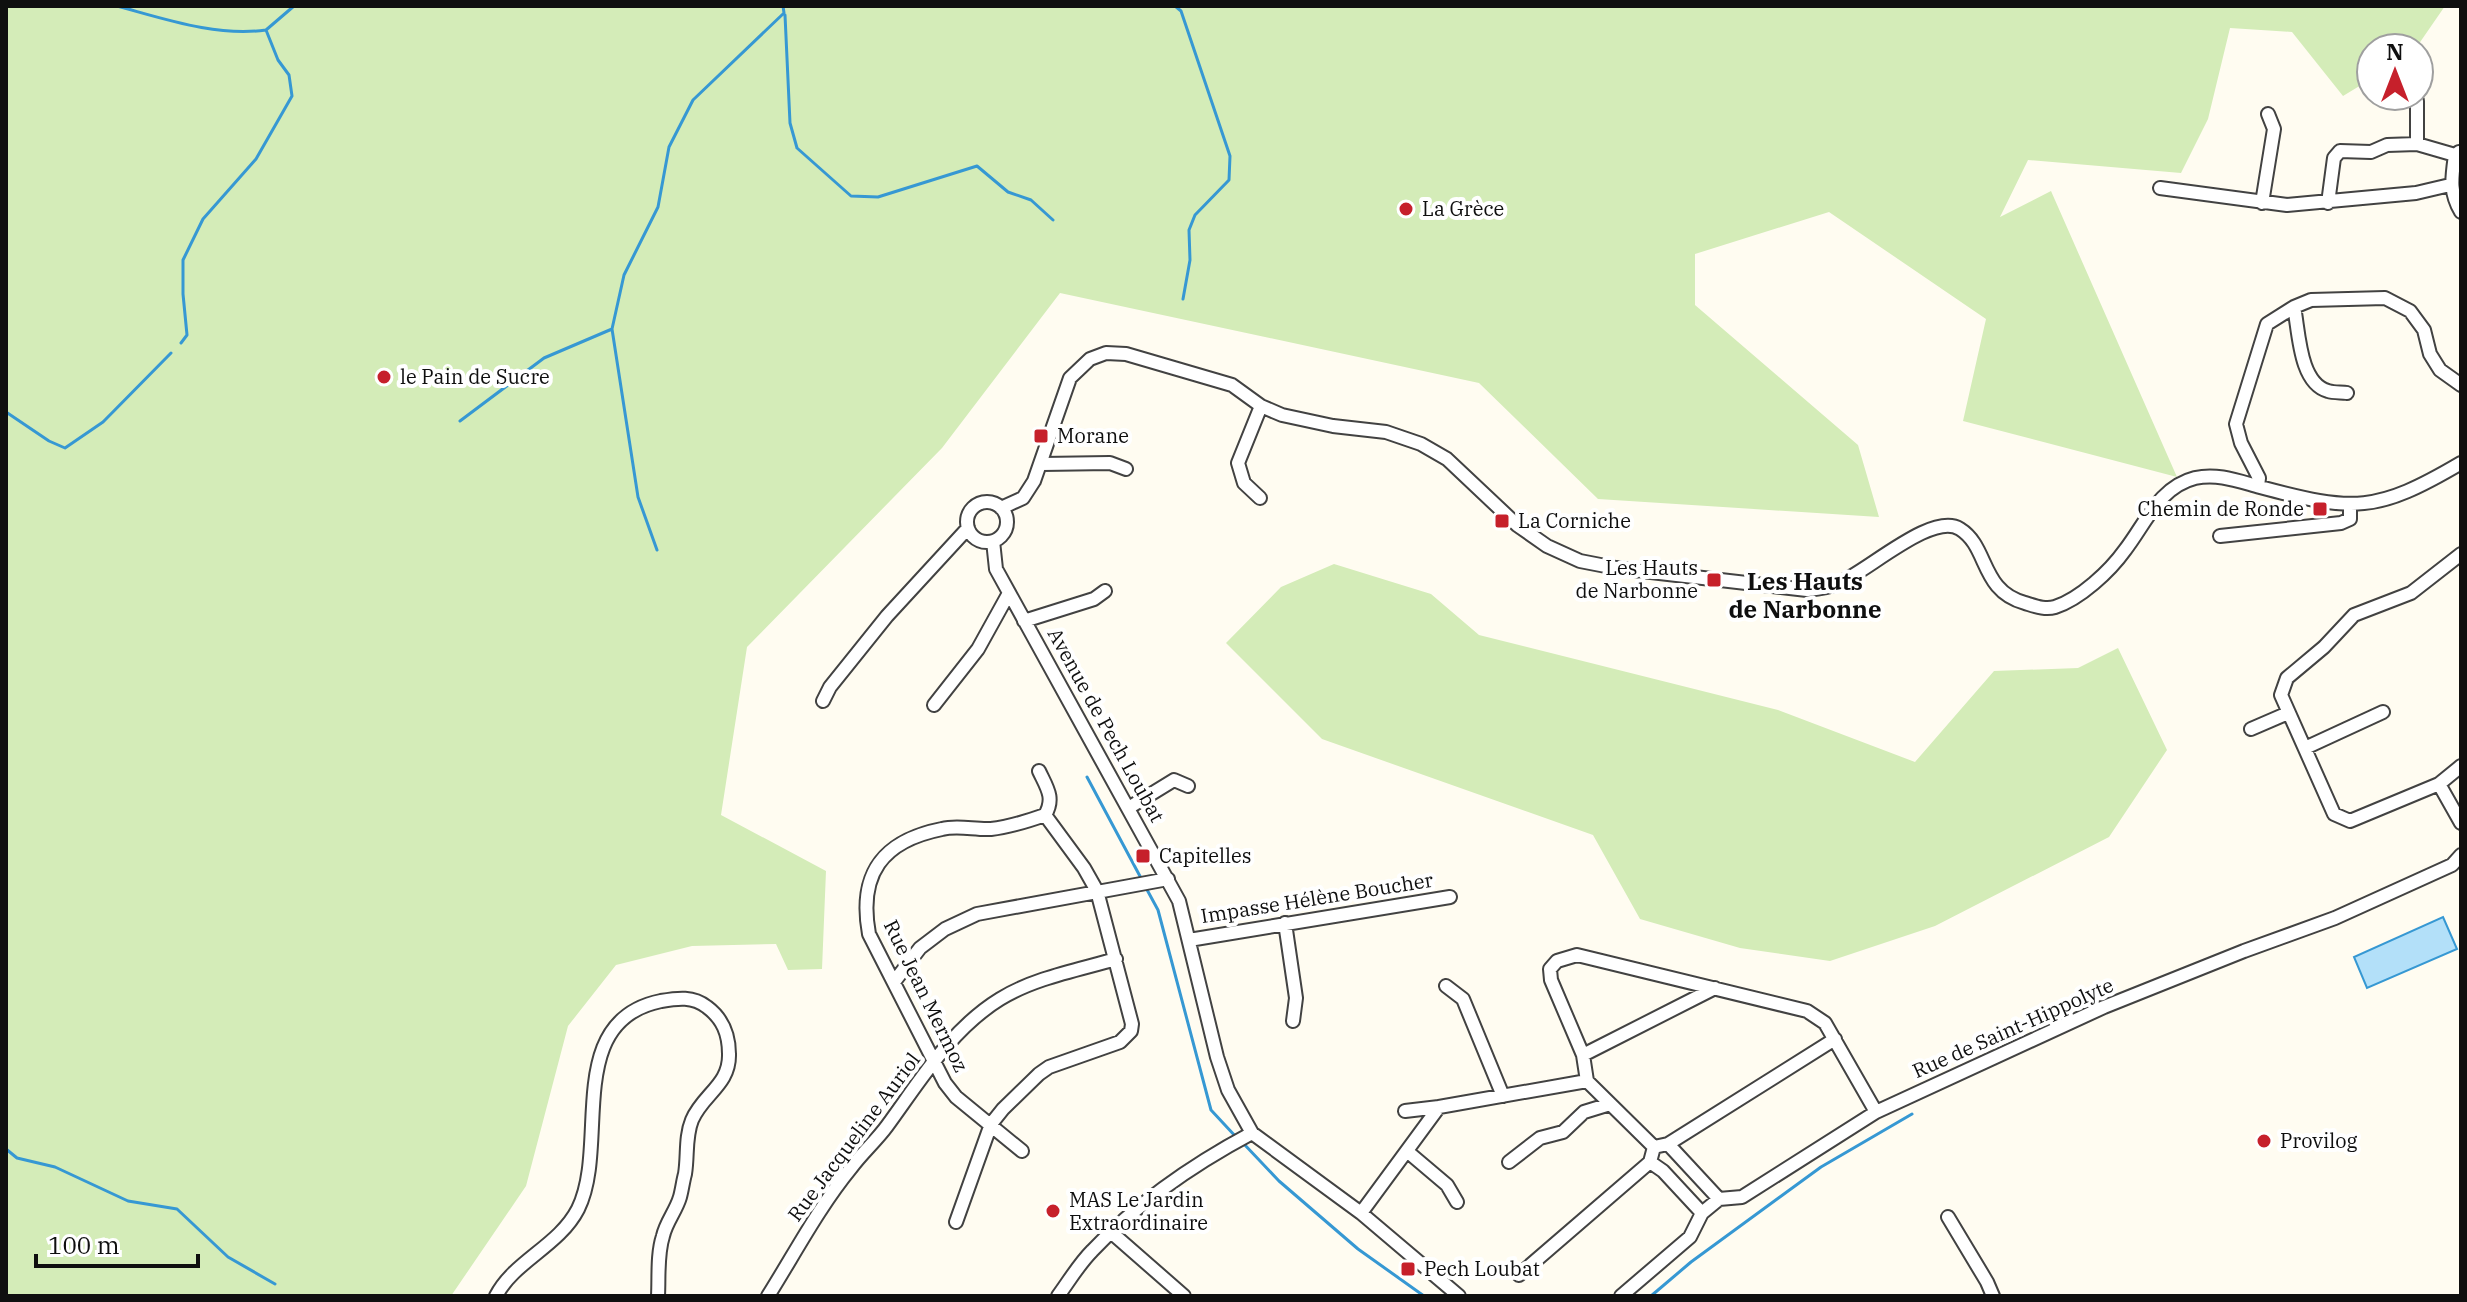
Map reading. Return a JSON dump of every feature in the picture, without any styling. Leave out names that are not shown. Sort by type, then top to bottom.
[{"type":"street","points":[[2417,112],[2417,144]]},
{"type":"street","points":[[2262,203],[2274,129],[2268,114]]},
{"type":"street","points":[[2328,203],[2334,158],[2340,151],[2371,152],[2387,145],[2417,144],[2458,152],[2450,185],[2461,212]]},
{"type":"street","points":[[2160,188],[2287,205],[2416,193],[2450,185]]},
{"type":"street","points":[[2258,486],[2259,478],[2241,443],[2236,424],[2267,324],[2294,307],[2311,300],[2385,298],[2410,311],[2424,330],[2430,354],[2440,370],[2461,385]]},
{"type":"street","points":[[2294,307],[2306,371],[2315,383],[2327,391],[2347,393]]},
{"type":"street","points":[[1001,508],[1023,498],[1042,464],[1070,378],[1090,359],[1106,353],[1126,354],[1232,385],[1261,406],[1303,421],[1386,432],[1421,444],[1447,459],[1517,525],[1547,546],[1580,561],[1807,590],[1837,584],[1928,529],[1948,525],[1960,529],[1971,541],[1997,587],[2013,600],[2037,607],[2055,607],[2078,594],[2125,552],[2160,499],[2192,479],[2217,475],[2328,504],[2350,505],[2384,501],[2418,489],[2461,463]]},
{"type":"street","points":[[1260,498],[1244,483],[1238,463],[1261,406]]},
{"type":"street","points":[[1042,464],[1110,463],[1126,469]]},
{"type":"street","points":[[823,701],[830,687],[887,616],[968,528],[968,516],[975,506],[986,502],[1005,513],[1007,527],[993,541],[981,541],[968,528]]},
{"type":"street","points":[[2220,536],[2341,523],[2350,519],[2350,505]]},
{"type":"street","name":"Avenue de Pech Loubat","points":[[993,541],[996,569],[1130,807],[1179,901],[1217,1057],[1247,1135],[1361,1213],[1459,1296]]},
{"type":"street","points":[[2461,554],[2411,593],[2354,615],[2324,647],[2287,678],[2281,695],[2334,814],[2350,821],[2439,784],[2461,766]]},
{"type":"street","points":[[1024,621],[1094,599],[1105,591]]},
{"type":"street","points":[[934,705],[978,649],[1009,593]]},
{"type":"street","points":[[2305,748],[2383,712]]},
{"type":"street","points":[[2251,729],[2288,713]]},
{"type":"street","points":[[956,1222],[991,1124],[1039,1074],[1049,1067],[1120,1042],[1126,1038],[1132,1024],[1097,891],[1045,815],[1051,804],[1051,796],[1039,771]]},
{"type":"street","points":[[1130,807],[1174,780],[1188,786]]},
{"type":"street","points":[[2439,784],[2461,823]]},
{"type":"street","name":"Rue Jean Mermoz","points":[[1022,1151],[956,1097],[933,1063],[869,934],[864,907],[871,873],[891,850],[918,836],[944,828],[992,829],[1045,815]]},
{"type":"street","name":"Rue de Saint-Hippolyte","points":[[1621,1296],[1690,1237],[1702,1213],[1719,1199],[1742,1197],[1876,1112],[2104,1007],[2335,918],[2452,865],[2461,855]]},
{"type":"street","points":[[894,982],[920,948],[945,929],[977,914],[1168,879]]},
{"type":"street","name":"Impasse Hélène Boucher","points":[[1189,940],[1450,897]]},
{"type":"street","points":[[1285,923],[1296,998],[1293,1021]]},
{"type":"street","points":[[1654,1147],[1587,1081],[1583,1055],[1551,980],[1550,969],[1557,961],[1577,955],[1807,1011],[1825,1023],[1876,1112]]},
{"type":"street","name":"Rue Jacqueline Auriol","points":[[768,1296],[852,1166],[873,1145],[957,1034],[1003,997],[1027,986],[1116,959]]},
{"type":"street","points":[[1446,986],[1463,999],[1503,1096]]},
{"type":"street","points":[[1583,1055],[1715,988]]},
{"type":"street","points":[[496,1296],[520,1269],[559,1236],[578,1210],[588,1183],[591,1112],[601,1053],[614,1030],[628,1015],[649,1004],[689,998],[704,1004],[725,1027],[729,1060],[722,1083],[699,1106],[691,1122],[680,1199],[661,1239],[658,1296]]},
{"type":"street","points":[[1654,1147],[1668,1144],[1835,1039]]},
{"type":"street","points":[[1405,1111],[1587,1081]]},
{"type":"street","points":[[1509,1162],[1540,1138],[1563,1132],[1584,1112],[1610,1104]]},
{"type":"street","points":[[1361,1213],[1439,1107]]},
{"type":"street","points":[[1058,1296],[1090,1252],[1131,1211],[1181,1174],[1247,1135]]},
{"type":"street","points":[[1668,1144],[1719,1199]]},
{"type":"street","points":[[1519,1275],[1650,1162],[1654,1147]]},
{"type":"street","points":[[1408,1152],[1447,1185],[1457,1202]]},
{"type":"street","points":[[1650,1162],[1663,1171],[1702,1213]]},
{"type":"street","points":[[1948,1217],[1993,1296]]},
{"type":"street","points":[[1112,1233],[1184,1296]]},
{"type":"green space","points":[[6,6],[2445,6],[2427,32],[2355,32],[2355,89],[2343,96],[2292,32],[2230,28],[2208,119],[2181,173],[2028,160],[2000,217],[2051,191],[2177,477],[1963,421],[1986,319],[1829,212],[1695,254],[1695,305],[1858,445],[1879,517],[1598,499],[1479,383],[1060,293],[942,448],[747,647],[721,815],[826,871],[822,969],[788,970],[776,944],[692,946],[616,965],[568,1026],[526,1186],[451,1296],[6,1296]]},
{"type":"green space","points":[[1334,564],[1431,594],[1479,635],[1778,710],[1915,762],[1994,671],[2078,668],[2118,648],[2167,750],[2109,837],[1935,926],[1830,961],[1740,948],[1640,919],[1593,835],[1322,739],[1226,643],[1281,587]]},
{"type":"water","points":[[2443,917],[2457,949],[2367,988],[2354,957]]},
{"type":"waterway","points":[[117,6],[210,29],[266,30]]},
{"type":"waterway","points":[[266,30],[294,6]]},
{"type":"waterway","points":[[657,550],[638,497],[612,329],[624,275],[658,207],[669,147],[693,100],[784,13],[783,6]]},
{"type":"waterway","points":[[1175,6],[1181,11],[1230,156],[1229,180],[1195,215],[1189,230],[1190,260],[1183,299]]},
{"type":"waterway","points":[[785,15],[790,123],[797,148],[851,196],[878,197],[977,166],[1008,192],[1031,200],[1053,220]]},
{"type":"waterway","points":[[181,343],[187,335],[183,260],[203,219],[256,159],[292,96],[289,75],[278,60],[266,30]]},
{"type":"waterway","points":[[460,421],[544,358],[612,329]]},
{"type":"waterway","points":[[6,412],[65,448],[103,422],[171,353]]},
{"type":"waterway","points":[[1087,777],[1142,880]]},
{"type":"waterway","points":[[1145,886],[1158,910],[1211,1110],[1237,1138]]},
{"type":"waterway","points":[[1651,1296],[1691,1262],[1821,1167],[1912,1114]]},
{"type":"waterway","points":[[1243,1143],[1279,1181],[1358,1249],[1424,1296]]},
{"type":"waterway","points":[[6,1149],[17,1158],[55,1167],[128,1201],[177,1209],[228,1257],[275,1284]]},
{"type":"place","name":"La Grèce","points":[[1406,209]]},
{"type":"place","name":"le Pain de Sucre","points":[[384,377]]},
{"type":"place","name":"Morane","points":[[1041,436]]},
{"type":"place","name":"Chemin de Ronde","points":[[2320,509]]},
{"type":"place","name":"La Corniche","points":[[1502,521]]},
{"type":"place","name":"Les Hauts de Narbonne","points":[[1714,580]]},
{"type":"place","name":"Capitelles","points":[[1143,856]]},
{"type":"place","name":"Provilog","points":[[2264,1141]]},
{"type":"place","name":"MAS Le Jardin Extraordinaire","points":[[1053,1211]]},
{"type":"place","name":"Pech Loubat","points":[[1408,1269]]},
{"type":"district","name":"Les Hauts de Narbonne","points":[[1805,596]]}]
